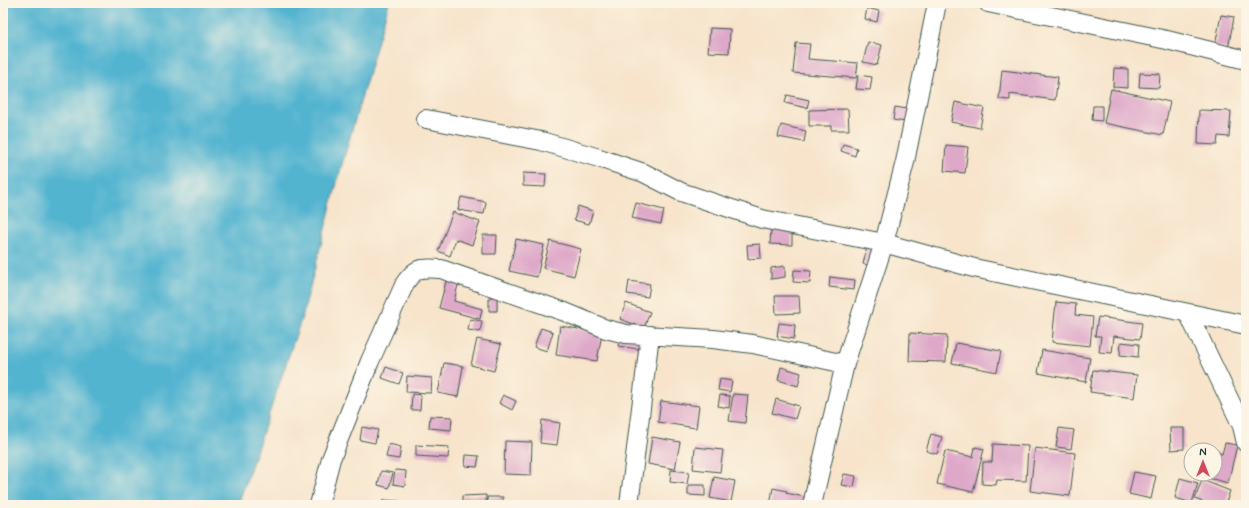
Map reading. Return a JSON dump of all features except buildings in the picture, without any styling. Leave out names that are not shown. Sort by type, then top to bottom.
[{"type":"street","points":[[812,505],[845,364],[884,243],[905,162],[937,3]]},
{"type":"street","points":[[988,3],[1167,40],[1246,60]]},
{"type":"street","points":[[426,119],[541,141],[599,158],[644,173],[681,192],[762,218],[884,243],[974,268],[1246,325]]},
{"type":"street","points":[[319,505],[331,459],[370,361],[405,282],[412,274],[421,268],[441,269],[565,312],[606,329],[626,334],[753,344],[845,364]]},
{"type":"street","points":[[1188,313],[1242,426],[1246,443]]},
{"type":"street","points":[[629,505],[650,336]]},
{"type":"water","points":[[3,3],[389,3],[339,175],[303,314],[238,505],[3,505]]}]
